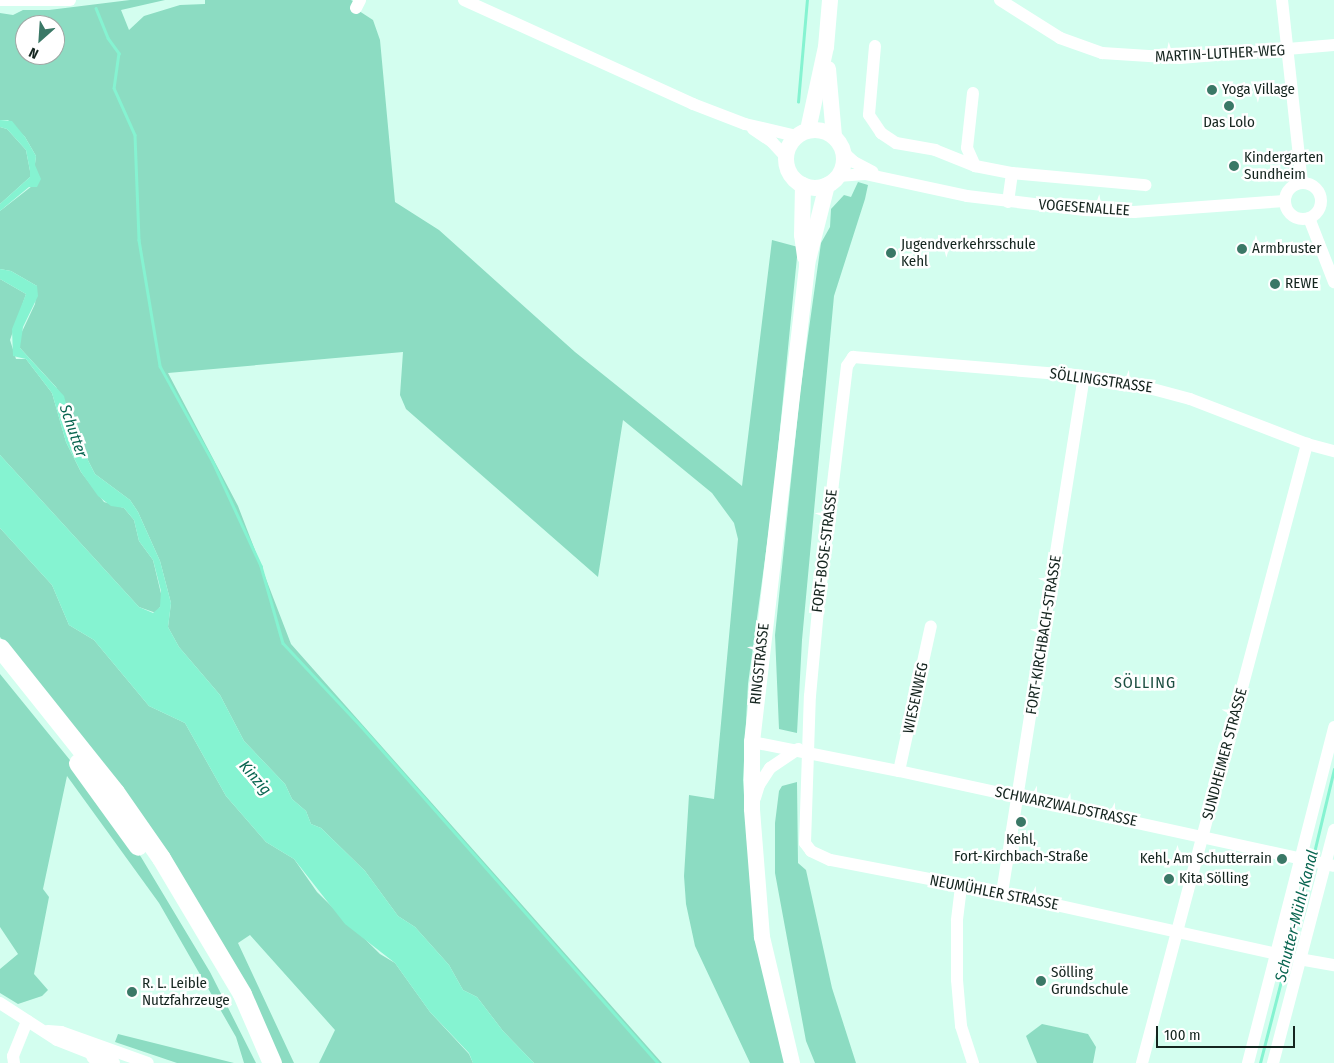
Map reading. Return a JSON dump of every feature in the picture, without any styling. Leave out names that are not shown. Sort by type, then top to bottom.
[{"type":"highway","points":[[0,648],[115,792],[161,858],[242,994],[272,1063]]},
{"type":"highway","points":[[0,664],[58,737],[165,886],[235,1004],[262,1063]]},
{"type":"main road","points":[[826,47],[802,133],[786,157],[788,170],[803,185],[833,181],[844,153],[834,136],[826,47],[830,0]]},
{"type":"main road","points":[[802,133],[822,130],[834,136]]},
{"type":"main road","name":"RINGSTRASSE","points":[[792,1063],[762,937],[752,809],[752,742],[806,264],[833,181]]},
{"type":"main road","name":"RINGSTRASSE","points":[[803,185],[802,235],[806,264]]},
{"type":"street","points":[[0,0],[70,0]]},
{"type":"street","points":[[464,0],[693,104],[745,124],[802,133]]},
{"type":"street","name":"MARTIN-LUTHER-WEG","points":[[1000,0],[1060,38],[1102,53],[1180,58],[1334,45]]},
{"type":"street","points":[[1282,0],[1302,183]]},
{"type":"street","points":[[875,46],[869,115],[881,133],[896,143],[935,150],[975,166],[1012,173],[1145,185]]},
{"type":"street","points":[[973,93],[967,148],[975,166]]},
{"type":"street","points":[[745,124],[772,142],[786,157]]},
{"type":"street","name":"VOGESENALLEE","points":[[844,153],[854,162],[885,176]]},
{"type":"street","name":"VOGESENALLEE","points":[[833,181],[859,173],[885,176],[1008,202],[1134,212],[1285,201]]},
{"type":"street","points":[[1008,202],[1012,173]]},
{"type":"street","points":[[1302,183],[1315,188],[1320,197],[1319,210],[1309,218],[1291,214],[1285,201],[1290,188],[1302,183]]},
{"type":"street","points":[[1320,197],[1334,196]]},
{"type":"street","points":[[1309,218],[1334,282]]},
{"type":"street","name":"SÖLLINGSTRASSE","points":[[858,356],[1084,376],[1177,395],[1307,444],[1334,451]]},
{"type":"street","name":"FORT-BOSE-STRASSE","points":[[804,751],[819,600],[847,366],[858,356]]},
{"type":"street","name":"FORT-KIRCHBACH-STRASSE","points":[[1002,893],[1019,797],[1084,376]]},
{"type":"street","name":"SUNDHEIMER STRASSE","points":[[1142,1063],[1307,444]]},
{"type":"street","name":"WIESENWEG","points":[[899,771],[931,626]]},
{"type":"street","points":[[1273,1063],[1299,959],[1317,861],[1334,727]]},
{"type":"street","name":"SCHWARZWALDSTRASSE","points":[[752,742],[899,771],[1317,861]]},
{"type":"street","points":[[752,809],[759,785],[770,768],[804,751]]},
{"type":"street","name":"NEUMÜHLER STRASSE","points":[[804,751],[805,843],[810,851],[830,860],[961,887],[1002,893],[1277,954]]},
{"type":"street","points":[[1248,1063],[1277,954],[1317,861],[1334,830]]},
{"type":"street","points":[[961,887],[957,921],[957,980],[961,1026],[973,1063]]},
{"type":"street","points":[[1299,959],[1334,965]]},
{"type":"street","points":[[0,1003],[27,1021],[48,1031],[57,1040],[103,1055],[148,1063]]},
{"type":"street","points":[[14,1063],[13,1056],[27,1021]]},
{"type":"shaded area","points":[[130,0],[165,0],[121,10],[129,30],[144,16],[180,5],[205,4],[205,0],[351,0],[358,4],[356,9],[373,20],[380,40],[395,202],[439,230],[575,352],[742,486],[772,240],[798,247],[773,500],[748,684],[743,780],[747,841],[788,1063],[750,1063],[695,946],[686,904],[684,876],[689,795],[714,799],[738,539],[734,523],[712,493],[623,420],[598,577],[406,409],[400,395],[403,352],[168,373],[238,506],[291,644],[662,1063],[534,1063],[503,1031],[477,997],[463,990],[449,965],[415,927],[398,916],[365,871],[321,828],[311,824],[306,811],[292,799],[285,784],[244,741],[220,695],[179,647],[168,627],[171,603],[160,561],[138,512],[130,500],[95,474],[73,431],[69,409],[56,387],[20,348],[19,338],[35,304],[37,286],[11,271],[0,269],[0,211],[32,186],[36,156],[25,137],[8,120],[0,120],[0,13],[13,15],[23,10],[49,10]]},
{"type":"shaded area","points":[[0,127],[7,129],[26,150],[30,177],[0,204]]},
{"type":"shaded area","points":[[858,182],[868,185],[834,296],[802,640],[797,733],[779,729],[775,635],[800,393],[821,243],[830,227],[831,209],[844,195],[851,197]]},
{"type":"shaded area","points":[[0,279],[26,294],[10,340],[16,359],[26,359],[52,393],[66,442],[81,472],[104,502],[124,508],[134,520],[139,541],[153,560],[163,602],[156,613],[139,607],[0,455]]},
{"type":"shaded area","points":[[0,528],[52,585],[69,625],[94,640],[149,706],[185,723],[226,796],[266,842],[294,859],[317,892],[380,954],[395,963],[430,1012],[469,1054],[473,1063],[319,1063],[335,1030],[250,935],[238,943],[294,1063],[282,1063],[46,692],[0,637]]},
{"type":"shaded area","points":[[0,674],[74,765],[141,857],[210,972],[256,1063],[244,1063],[236,1037],[159,903],[67,776],[43,889],[49,897],[34,974],[48,990],[42,996],[18,1004],[0,993],[0,969],[18,954],[0,927]]},
{"type":"shaded area","points":[[797,782],[798,863],[806,870],[832,988],[856,1063],[815,1063],[806,1041],[775,873],[775,823],[779,791],[782,786]]},
{"type":"shaded area","points":[[1042,1024],[1088,1034],[1096,1047],[1093,1063],[1037,1063],[1026,1036]]},
{"type":"shaded area","points":[[118,1034],[234,1063],[177,1063],[115,1042]]},
{"type":"water","points":[[0,120],[12,121],[25,137],[36,156],[35,165],[41,179],[37,187],[29,187],[0,211],[0,204],[30,177],[30,171],[26,150],[7,129],[0,127]]},
{"type":"water","points":[[0,269],[11,271],[37,286],[38,296],[23,327],[20,348],[64,396],[73,431],[95,474],[130,500],[138,512],[160,561],[171,603],[168,627],[179,647],[220,695],[244,741],[285,784],[292,799],[306,811],[311,824],[321,828],[365,871],[398,916],[415,927],[449,965],[463,990],[477,997],[503,1031],[534,1063],[473,1063],[469,1053],[430,1012],[395,963],[345,924],[294,859],[266,842],[226,796],[185,723],[149,706],[94,640],[69,625],[52,585],[0,528],[0,455],[139,607],[153,613],[160,607],[161,591],[153,560],[139,541],[134,520],[124,508],[111,506],[98,496],[81,472],[66,442],[52,393],[26,359],[13,356],[12,329],[26,294],[0,279]]},
{"type":"waterway","points":[[798,102],[807,0]]},
{"type":"waterway","points":[[96,8],[108,38],[119,53],[114,88],[135,135],[139,240],[160,366],[213,462],[261,566],[283,643],[361,726],[658,1063]]},
{"type":"waterway","name":"Schutter-Mühl-Kanal","points":[[1313,857],[1334,769]]},
{"type":"waterway","name":"Schutter-Mühl-Kanal","points":[[1260,1063],[1311,865]]},
{"type":"place","name":"Yoga Village","points":[[1212,90]]},
{"type":"place","name":"Das Lolo","points":[[1229,106]]},
{"type":"place","name":"Kindergarten Sundheim","points":[[1234,166]]},
{"type":"place","name":"Armbruster","points":[[1242,249]]},
{"type":"place","name":"Jugendverkehrsschule Kehl","points":[[891,253]]},
{"type":"place","name":"REWE","points":[[1275,284]]},
{"type":"place","name":"Kehl, Fort-Kirchbach-Straße","points":[[1021,822]]},
{"type":"place","name":"Kehl, Am Schutterrain","points":[[1282,859]]},
{"type":"place","name":"Kita Sölling","points":[[1169,879]]},
{"type":"place","name":"Sölling Grundschule","points":[[1041,981]]},
{"type":"place","name":"R. L. Leible Nutzfahrzeuge","points":[[132,992]]},
{"type":"district","name":"SÖLLING","points":[[1145,683]]},
{"type":"water label","name":"Schutter","points":[[73,431]]},
{"type":"water label","name":"Kinzig","points":[[255,778]]}]
